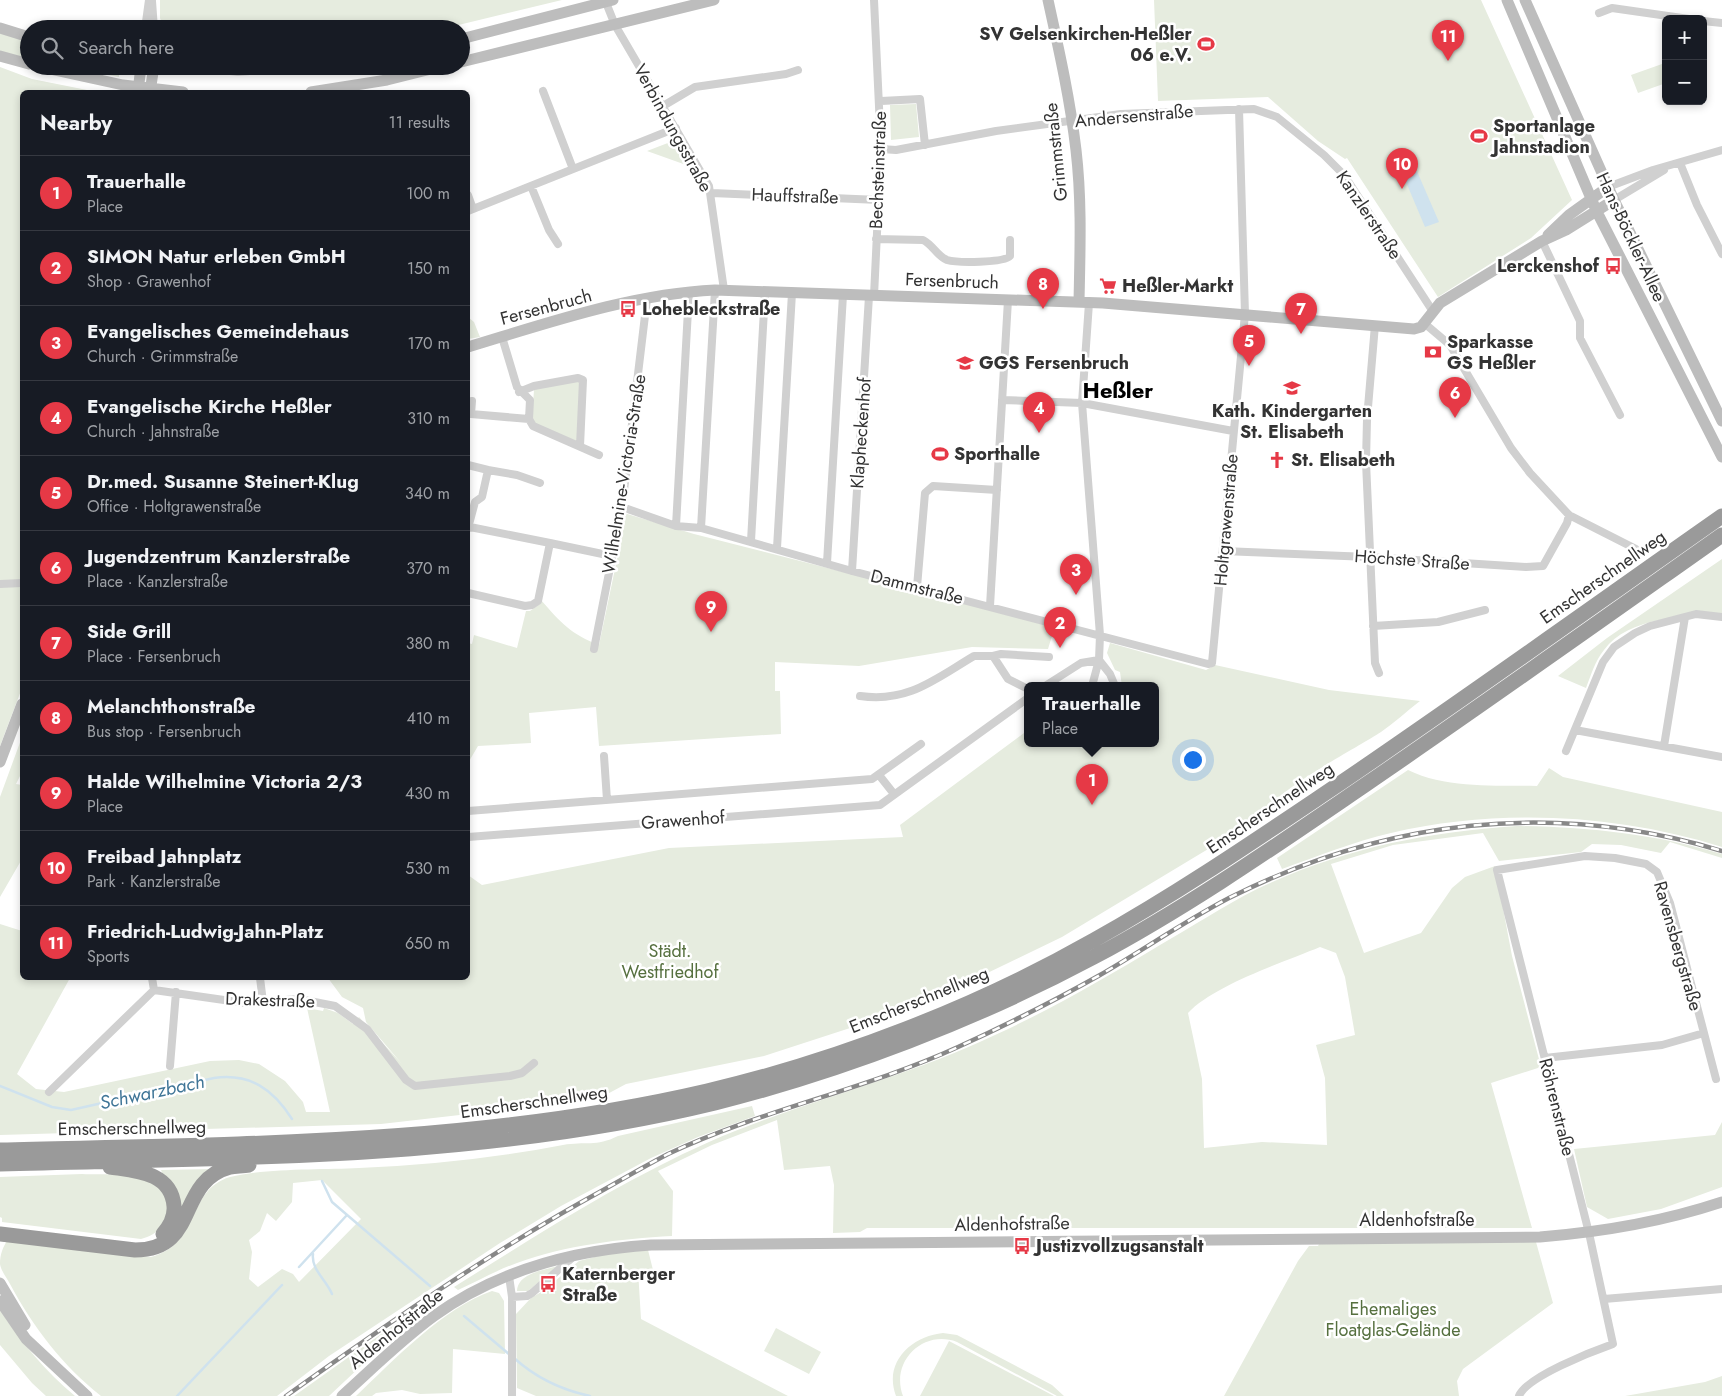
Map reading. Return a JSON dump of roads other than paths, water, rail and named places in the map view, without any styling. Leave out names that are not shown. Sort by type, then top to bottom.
[{"type":"highway","name":"Emscherschnellweg","points":[[0,1150],[380,1138],[554,1121],[711,1090],[816,1060],[888,1035],[978,998],[1091,942],[1208,872],[1466,697],[1722,516]]},
{"type":"highway","name":"Emscherschnellweg","points":[[0,1164],[348,1154],[428,1148],[544,1135],[601,1126],[715,1102],[837,1067],[912,1040],[982,1010],[1094,957],[1272,848],[1722,535]]},
{"type":"highway","points":[[0,1234],[135,1250],[154,1249],[169,1242],[177,1232],[203,1184],[230,1167],[322,1161],[348,1154]]},
{"type":"highway","points":[[0,1225],[118,1242],[147,1242],[164,1233],[172,1219],[174,1205],[168,1188],[158,1178],[150,1174],[79,1162]]},
{"type":"street","points":[[147,20],[150,0]]},
{"type":"street","points":[[150,0],[153,20]]},
{"type":"street","points":[[470,60],[714,0]]},
{"type":"street","name":"Bechsteinstraße","points":[[872,296],[882,149],[881,101],[874,0]]},
{"type":"street","name":"Grimmstraße","points":[[1048,0],[1072,121],[1080,205],[1084,303],[1082,403],[1100,635],[1099,660],[1093,682]]},
{"type":"street","name":"Hans-Böckler-Allee","points":[[1507,0],[1596,210],[1722,457]]},
{"type":"street","name":"Hans-Böckler-Allee","points":[[1525,0],[1614,200],[1722,421]]},
{"type":"street","points":[[470,37],[608,1]]},
{"type":"street","name":"Verbindungsstraße","points":[[608,1],[615,25],[712,193],[720,290]]},
{"type":"street","points":[[1599,13],[1612,8],[1662,15]]},
{"type":"street","points":[[1707,22],[1722,24]]},
{"type":"street","points":[[0,28],[20,34]]},
{"type":"street","points":[[0,56],[20,62]]},
{"type":"street","points":[[663,106],[700,86],[786,74],[798,70]]},
{"type":"street","points":[[74,75],[138,90],[140,75]]},
{"type":"street","points":[[150,90],[153,75]]},
{"type":"street","points":[[324,90],[407,75]]},
{"type":"street","points":[[543,91],[573,168]]},
{"type":"street","name":"Bechsteinstraße","points":[[881,101],[920,99],[926,145]]},
{"type":"street","name":"Andersenstraße","points":[[882,149],[926,145],[996,131],[1121,114],[1240,109]]},
{"type":"street","name":"Kanzlerstraße","points":[[1240,109],[1254,110],[1277,117],[1324,155],[1344,175],[1432,310]]},
{"type":"street","name":"Holtgrawenstraße","points":[[1213,661],[1245,314],[1240,109]]},
{"type":"street","points":[[470,210],[676,128]]},
{"type":"street","points":[[1542,241],[1569,215],[1608,187],[1653,170],[1722,150]]},
{"type":"street","points":[[1680,163],[1697,205],[1722,254]]},
{"type":"street","points":[[1636,549],[1569,515],[1520,462],[1448,341],[1424,322],[1432,310],[1446,299],[1542,241],[1566,230],[1670,166]]},
{"type":"street","points":[[531,186],[549,230],[558,244]]},
{"type":"street","name":"Hauffstraße","points":[[712,193],[879,200]]},
{"type":"street","name":"Bechsteinstraße","points":[[876,239],[923,240],[930,243],[940,256],[948,260],[1001,261],[1010,256],[1010,240]]},
{"type":"street","points":[[1542,241],[1580,321],[1580,338],[1620,415]]},
{"type":"street","points":[[702,528],[720,290]]},
{"type":"street","name":"Fersenbruch","points":[[470,346],[647,299],[689,292],[720,290],[1084,303],[1245,314],[1414,329],[1421,327],[1424,322]]},
{"type":"street","points":[[676,526],[689,292]]},
{"type":"street","points":[[751,541],[765,292]]},
{"type":"street","points":[[777,548],[792,293]]},
{"type":"street","name":"Klapheckenhof","points":[[827,563],[843,295]]},
{"type":"street","name":"Klapheckenhof","points":[[852,571],[872,296]]},
{"type":"street","name":"Wilhelmine-Victoria-Straße","points":[[594,649],[622,507],[647,299]]},
{"type":"street","points":[[990,606],[1008,300]]},
{"type":"street","points":[[1375,326],[1366,436],[1369,557],[1375,663],[1379,673]]},
{"type":"street","points":[[502,337],[519,392],[530,400],[529,419]]},
{"type":"street","points":[[519,392],[534,386],[570,380],[583,380],[580,446]]},
{"type":"street","name":"Wilhelmine-Victoria-Straße","points":[[472,400],[471,414],[529,419],[533,426],[599,455]]},
{"type":"street","points":[[1002,400],[1082,403],[1233,431]]},
{"type":"street","points":[[470,466],[517,475],[540,484]]},
{"type":"street","points":[[470,524],[475,502],[482,497],[488,470]]},
{"type":"street","points":[[917,588],[924,493],[933,486],[997,490]]},
{"type":"street","name":"Dammstraße","points":[[622,507],[676,526],[702,528],[852,571],[1208,664],[1213,661]]},
{"type":"street","name":"Höchste Straße","points":[[1223,551],[1369,557],[1526,568],[1543,566],[1567,523],[1569,515]]},
{"type":"street","points":[[470,528],[612,556]]},
{"type":"street","points":[[470,593],[526,606],[532,605],[538,600],[550,543]]},
{"type":"street","points":[[0,584],[20,583]]},
{"type":"street","points":[[1373,626],[1438,622],[1485,610]]},
{"type":"street","points":[[1566,751],[1603,662],[1614,647],[1635,633],[1650,626],[1696,614],[1722,616]]},
{"type":"street","points":[[1664,746],[1685,617]]},
{"type":"street","points":[[860,696],[877,699],[912,693],[974,656],[1001,654],[1049,657]]},
{"type":"street","points":[[993,656],[1008,679],[1024,687]]},
{"type":"street","points":[[1051,682],[1088,660],[1099,660],[1110,674],[1113,682]]},
{"type":"street","name":"Grawenhof","points":[[470,837],[880,805],[1024,701]]},
{"type":"street","points":[[0,762],[20,709]]},
{"type":"street","points":[[1575,730],[1722,757]]},
{"type":"street","name":"Grawenhof","points":[[470,811],[872,779],[921,744]]},
{"type":"street","points":[[604,756],[607,800]]},
{"type":"street","points":[[879,775],[894,794]]},
{"type":"street","name":"Ravensbergstraße","points":[[1497,870],[1585,856],[1615,858],[1646,864],[1657,872],[1670,903],[1716,1079]]},
{"type":"street","name":"Röhrenstraße","points":[[1497,870],[1588,1233],[1613,1344],[1558,1367],[1522,1389],[1520,1396]]},
{"type":"street","points":[[50,1092],[154,990],[152,980]]},
{"type":"street","points":[[260,980],[264,1002]]},
{"type":"street","name":"Drakestraße","points":[[154,990],[245,1003],[299,999],[335,1006],[367,1029],[408,1083],[414,1086],[510,1076],[522,1073],[534,1063]]},
{"type":"street","points":[[170,1066],[176,992]]},
{"type":"street","name":"Ravensbergstraße","points":[[1545,1058],[1662,1045],[1704,1033]]},
{"type":"street","name":"Aldenhofstraße","points":[[342,1396],[434,1316],[466,1295],[509,1276],[577,1254],[609,1247],[651,1245],[1540,1237],[1588,1233],[1661,1221],[1722,1202]]},
{"type":"street","points":[[512,1297],[521,1297],[532,1293],[577,1254]]},
{"type":"street","points":[[509,1276],[512,1297],[512,1396]]},
{"type":"street","points":[[0,1283],[38,1348]]},
{"type":"street","points":[[1604,1299],[1722,1289]]},
{"type":"street","points":[[0,1301],[26,1338],[88,1396]]},
{"type":"water","points":[[1416,169],[1439,222],[1425,227],[1403,175]]},
{"type":"waterway","name":"Schwarzbach","points":[[0,1086],[52,1107],[71,1110],[214,1078],[239,1078],[259,1085],[277,1099],[292,1119]]},
{"type":"waterway","name":"Schwarzbach","points":[[322,1181],[332,1202],[430,1286]]},
{"type":"waterway","points":[[299,1267],[347,1215]]},
{"type":"waterway","points":[[313,1254],[314,1265],[332,1294]]},
{"type":"waterway","points":[[177,1396],[282,1285]]},
{"type":"waterway","name":"Schwarzbach","points":[[464,1316],[510,1355]]},
{"type":"waterway","name":"Schwarzbach","points":[[514,1358],[549,1382],[590,1396]]},
{"type":"railway","points":[[286,1396],[403,1314],[482,1262],[563,1212],[668,1154],[739,1125],[886,1076],[958,1047],[1083,985],[1196,916],[1229,898],[1288,871],[1349,850],[1409,835],[1471,826],[1533,823],[1596,826],[1659,835],[1722,851]]},
{"type":"place","name":"SV Gelsenkirchen-Heßler 06 e.V.","points":[[1206,44]]},
{"type":"place","name":"Friedrich-Ludwig-Jahn-Platz","points":[[1448,61]]},
{"type":"place","name":"Sportanlage Jahnstadion","points":[[1479,136]]},
{"type":"place","name":"Freibad Jahnplatz","points":[[1402,189]]},
{"type":"place","name":"Lerckenshof","points":[[1613,266]]},
{"type":"place","name":"Heßler-Markt","points":[[1108,286]]},
{"type":"place","name":"Lohebleckstraße","points":[[628,309]]},
{"type":"place","name":"Melanchthonstraße","points":[[1043,309]]},
{"type":"place","name":"Side Grill","points":[[1301,334]]},
{"type":"place","name":"Sparkasse GS Heßler","points":[[1433,352]]},
{"type":"place","name":"GGS Fersenbruch","points":[[965,363]]},
{"type":"place","name":"Dr.med. Susanne Steinert-Klug","points":[[1249,366]]},
{"type":"place","name":"Kath. Kindergarten St. Elisabeth","points":[[1292,388]]},
{"type":"place","name":"Jugendzentrum Kanzlerstraße","points":[[1455,418]]},
{"type":"place","name":"Evangelische Kirche Heßler","points":[[1039,433]]},
{"type":"place","name":"Sporthalle","points":[[940,454]]},
{"type":"place","name":"St. Elisabeth","points":[[1277,460]]},
{"type":"place","name":"Evangelisches Gemeindehaus","points":[[1076,595]]},
{"type":"place","name":"Halde Wilhelmine Victoria 2/3","points":[[711,632]]},
{"type":"place","name":"SIMON Natur erleben GmbH","points":[[1060,648]]},
{"type":"place","name":"Trauerhalle","points":[[1092,805]]},
{"type":"place","name":"Justizvollzugsanstalt","points":[[1022,1246]]},
{"type":"place","name":"Katernberger Straße","points":[[548,1284]]},
{"type":"district","name":"Heßler","points":[[1118,390]]},
{"type":"park label","name":"Städt. Westfriedhof","points":[[670,961]]},
{"type":"park label","name":"Ehemaliges Floatglas-Gelände","points":[[1393,1319]]}]
